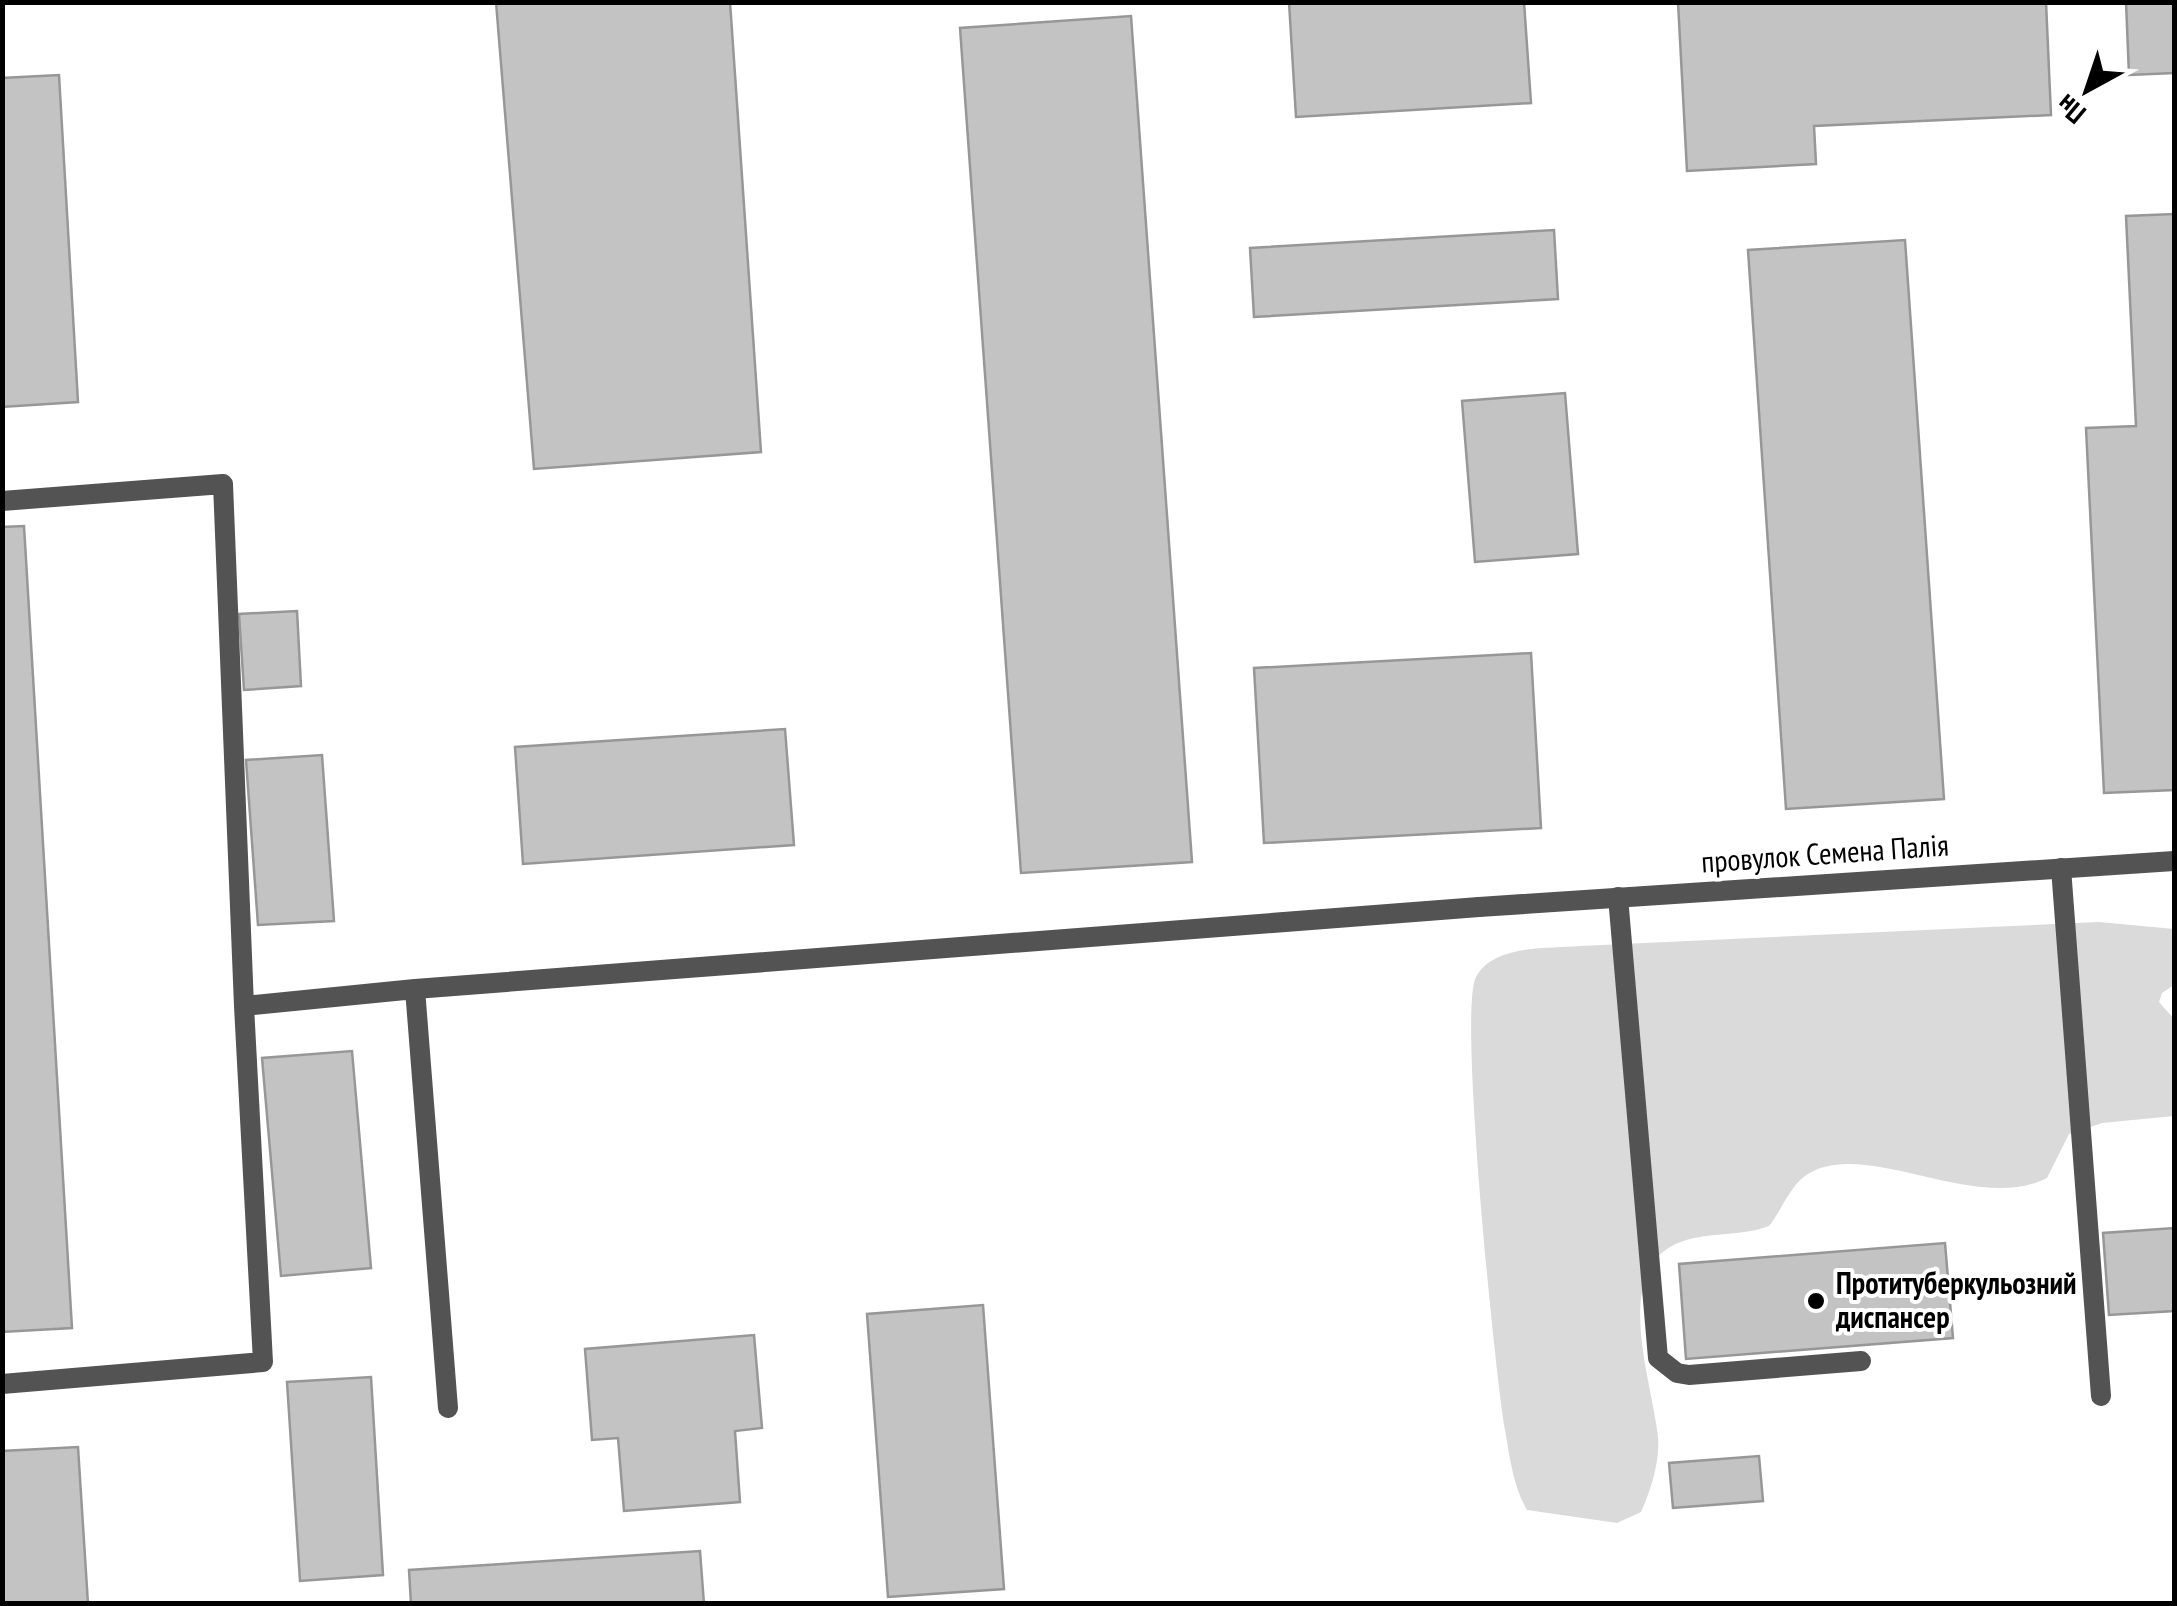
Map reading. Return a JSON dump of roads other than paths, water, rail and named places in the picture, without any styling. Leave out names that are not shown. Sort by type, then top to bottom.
[{"type":"street","points":[[2,502],[223,484],[263,1362],[2,1384]]},
{"type":"street","name":"провулок Семена Палія","points":[[244,1006],[1479,907],[2174,861]]},
{"type":"street","points":[[2060,868],[2100,1396]]},
{"type":"street","points":[[1618,897],[1658,1358],[1677,1373],[1690,1375],[1861,1361]]},
{"type":"street","points":[[415,990],[448,1408]]},
{"type":"place","name":"Протитуберкульозний диспансер","points":[[1816,1301]]}]
